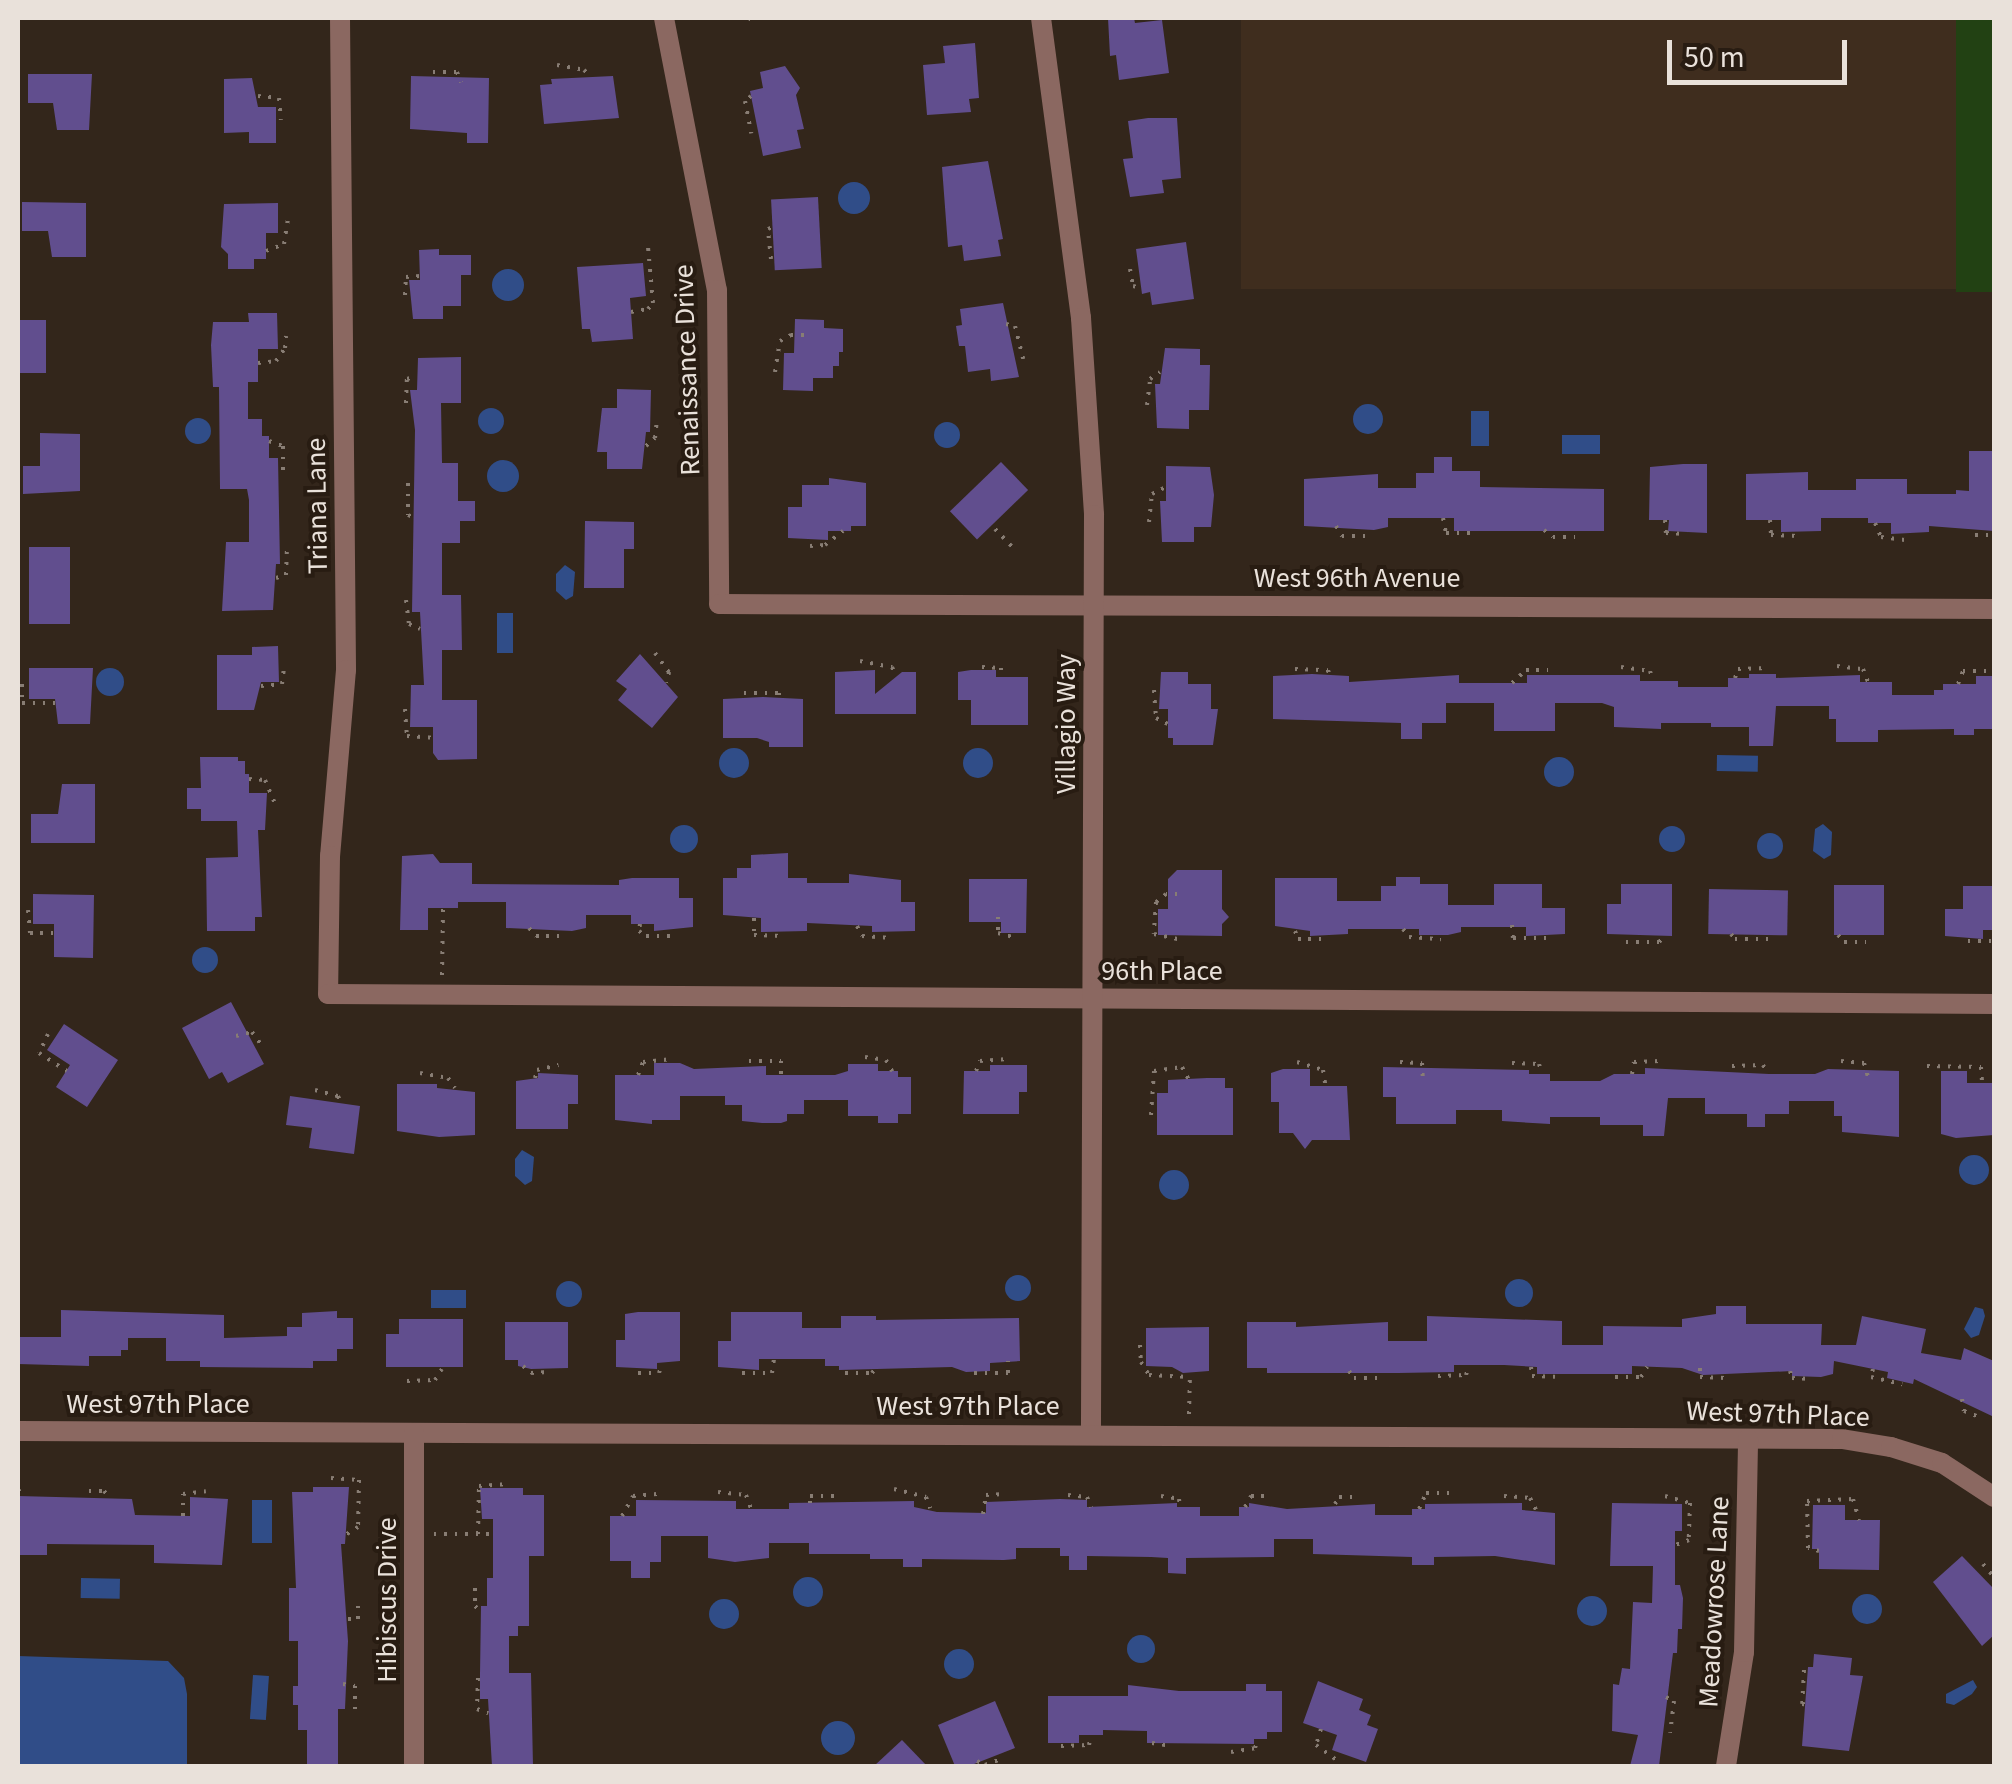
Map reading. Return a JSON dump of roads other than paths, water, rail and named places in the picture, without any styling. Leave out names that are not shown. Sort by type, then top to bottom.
[{"type":"street","name":"Triana Lane","points":[[328,994],[330,856],[346,670],[340,18]]},
{"type":"street","name":"Renaissance Drive","points":[[664,18],[717,290],[719,604]]},
{"type":"street","name":"Villagio Way","points":[[1040,18],[1081,318],[1091,446],[1091,1434]]},
{"type":"street","name":"West 96th Avenue","points":[[719,604],[1994,609]]},
{"type":"street","name":"96th Place","points":[[328,994],[1994,1004]]},
{"type":"street","name":"West 97th Place","points":[[18,1431],[1842,1440],[1942,1463],[1994,1497]]},
{"type":"street","name":"Hibiscus Drive","points":[[414,1433],[414,1766]]},
{"type":"street","name":"Meadowrose Lane","points":[[1726,1766],[1744,1652],[1748,1439]]},
{"type":"water","points":[[854,182],[865,187],[870,198],[865,209],[854,214],[843,209],[838,198],[843,187]]},
{"type":"water","points":[[508,269],[519,274],[524,285],[519,296],[508,301],[497,296],[492,285],[497,274]]},
{"type":"water","points":[[1368,404],[1378,409],[1383,419],[1378,429],[1368,434],[1358,429],[1353,419],[1358,409]]},
{"type":"water","points":[[491,408],[500,412],[504,421],[500,430],[491,434],[482,430],[478,421],[482,412]]},
{"type":"water","points":[[1471,411],[1489,411],[1489,446],[1471,446]]},
{"type":"water","points":[[198,418],[207,422],[211,431],[207,440],[198,444],[189,440],[185,431],[189,422]]},
{"type":"water","points":[[947,422],[956,426],[960,435],[956,444],[947,448],[938,444],[934,435],[938,426]]},
{"type":"water","points":[[1562,435],[1600,435],[1600,454],[1562,454]]},
{"type":"water","points":[[503,460],[514,465],[519,476],[514,487],[503,492],[492,487],[487,476],[492,465]]},
{"type":"water","points":[[565,565],[575,572],[573,596],[566,600],[556,591],[556,574]]},
{"type":"water","points":[[497,613],[513,613],[513,653],[497,653]]},
{"type":"water","points":[[110,668],[120,672],[124,682],[120,692],[110,696],[100,692],[96,682],[100,672]]},
{"type":"water","points":[[734,748],[748,757],[749,763],[740,777],[734,778],[720,769],[719,763],[728,749]]},
{"type":"water","points":[[978,748],[989,752],[993,763],[989,774],[978,778],[967,774],[963,763],[967,752]]},
{"type":"water","points":[[1717,755],[1758,756],[1758,772],[1717,771]]},
{"type":"water","points":[[1559,757],[1570,761],[1574,772],[1570,783],[1559,787],[1548,783],[1544,772],[1548,761]]},
{"type":"water","points":[[1823,824],[1832,832],[1831,855],[1824,859],[1813,851],[1815,829]]},
{"type":"water","points":[[684,825],[694,829],[698,839],[694,849],[684,853],[674,849],[670,839],[674,829]]},
{"type":"water","points":[[1672,826],[1681,830],[1685,839],[1681,848],[1672,852],[1663,848],[1659,839],[1663,830]]},
{"type":"water","points":[[1770,833],[1779,837],[1783,846],[1779,855],[1770,859],[1761,855],[1757,846],[1761,837]]},
{"type":"water","points":[[205,947],[214,951],[218,960],[214,969],[205,973],[196,969],[192,960],[196,951]]},
{"type":"water","points":[[522,1150],[534,1157],[532,1181],[525,1185],[515,1176],[515,1159]]},
{"type":"water","points":[[1974,1155],[1988,1164],[1989,1170],[1980,1184],[1974,1185],[1960,1176],[1959,1170],[1968,1156]]},
{"type":"water","points":[[1174,1170],[1185,1174],[1189,1185],[1185,1196],[1174,1200],[1163,1196],[1159,1185],[1163,1174]]},
{"type":"water","points":[[1018,1275],[1028,1278],[1028,1298],[1018,1301],[1008,1298],[1005,1288],[1008,1278]]},
{"type":"water","points":[[1519,1279],[1529,1283],[1533,1293],[1529,1303],[1519,1307],[1509,1303],[1505,1293],[1509,1283]]},
{"type":"water","points":[[569,1281],[578,1285],[582,1294],[578,1303],[569,1307],[560,1303],[556,1294],[560,1285]]},
{"type":"water","points":[[431,1290],[466,1290],[466,1308],[431,1308]]},
{"type":"water","points":[[1975,1307],[1983,1309],[1985,1316],[1979,1335],[1971,1338],[1964,1329]]},
{"type":"water","points":[[252,1500],[272,1500],[272,1543],[252,1543]]},
{"type":"water","points":[[808,1577],[819,1581],[823,1592],[819,1603],[808,1607],[797,1603],[793,1592],[797,1581]]},
{"type":"water","points":[[81,1578],[120,1579],[120,1599],[81,1598]]},
{"type":"water","points":[[1867,1594],[1881,1603],[1882,1609],[1873,1623],[1867,1624],[1853,1615],[1852,1609],[1861,1595]]},
{"type":"water","points":[[1592,1596],[1602,1601],[1607,1611],[1602,1621],[1592,1626],[1582,1621],[1577,1611],[1582,1601]]},
{"type":"water","points":[[724,1599],[735,1603],[739,1614],[735,1625],[724,1629],[713,1625],[709,1614],[713,1603]]},
{"type":"water","points":[[1141,1635],[1151,1639],[1155,1649],[1151,1659],[1141,1663],[1131,1659],[1127,1649],[1131,1639]]},
{"type":"water","points":[[959,1649],[973,1658],[974,1664],[965,1678],[959,1679],[945,1670],[944,1664],[953,1650]]},
{"type":"water","points":[[18,1656],[168,1661],[184,1678],[187,1694],[187,1766],[18,1766]]},
{"type":"water","points":[[253,1675],[269,1676],[266,1720],[250,1719]]},
{"type":"water","points":[[1973,1680],[1977,1687],[1972,1694],[1954,1705],[1946,1703],[1946,1694]]},
{"type":"water","points":[[838,1721],[850,1726],[855,1738],[850,1750],[838,1755],[826,1750],[821,1738],[826,1726]]}]
